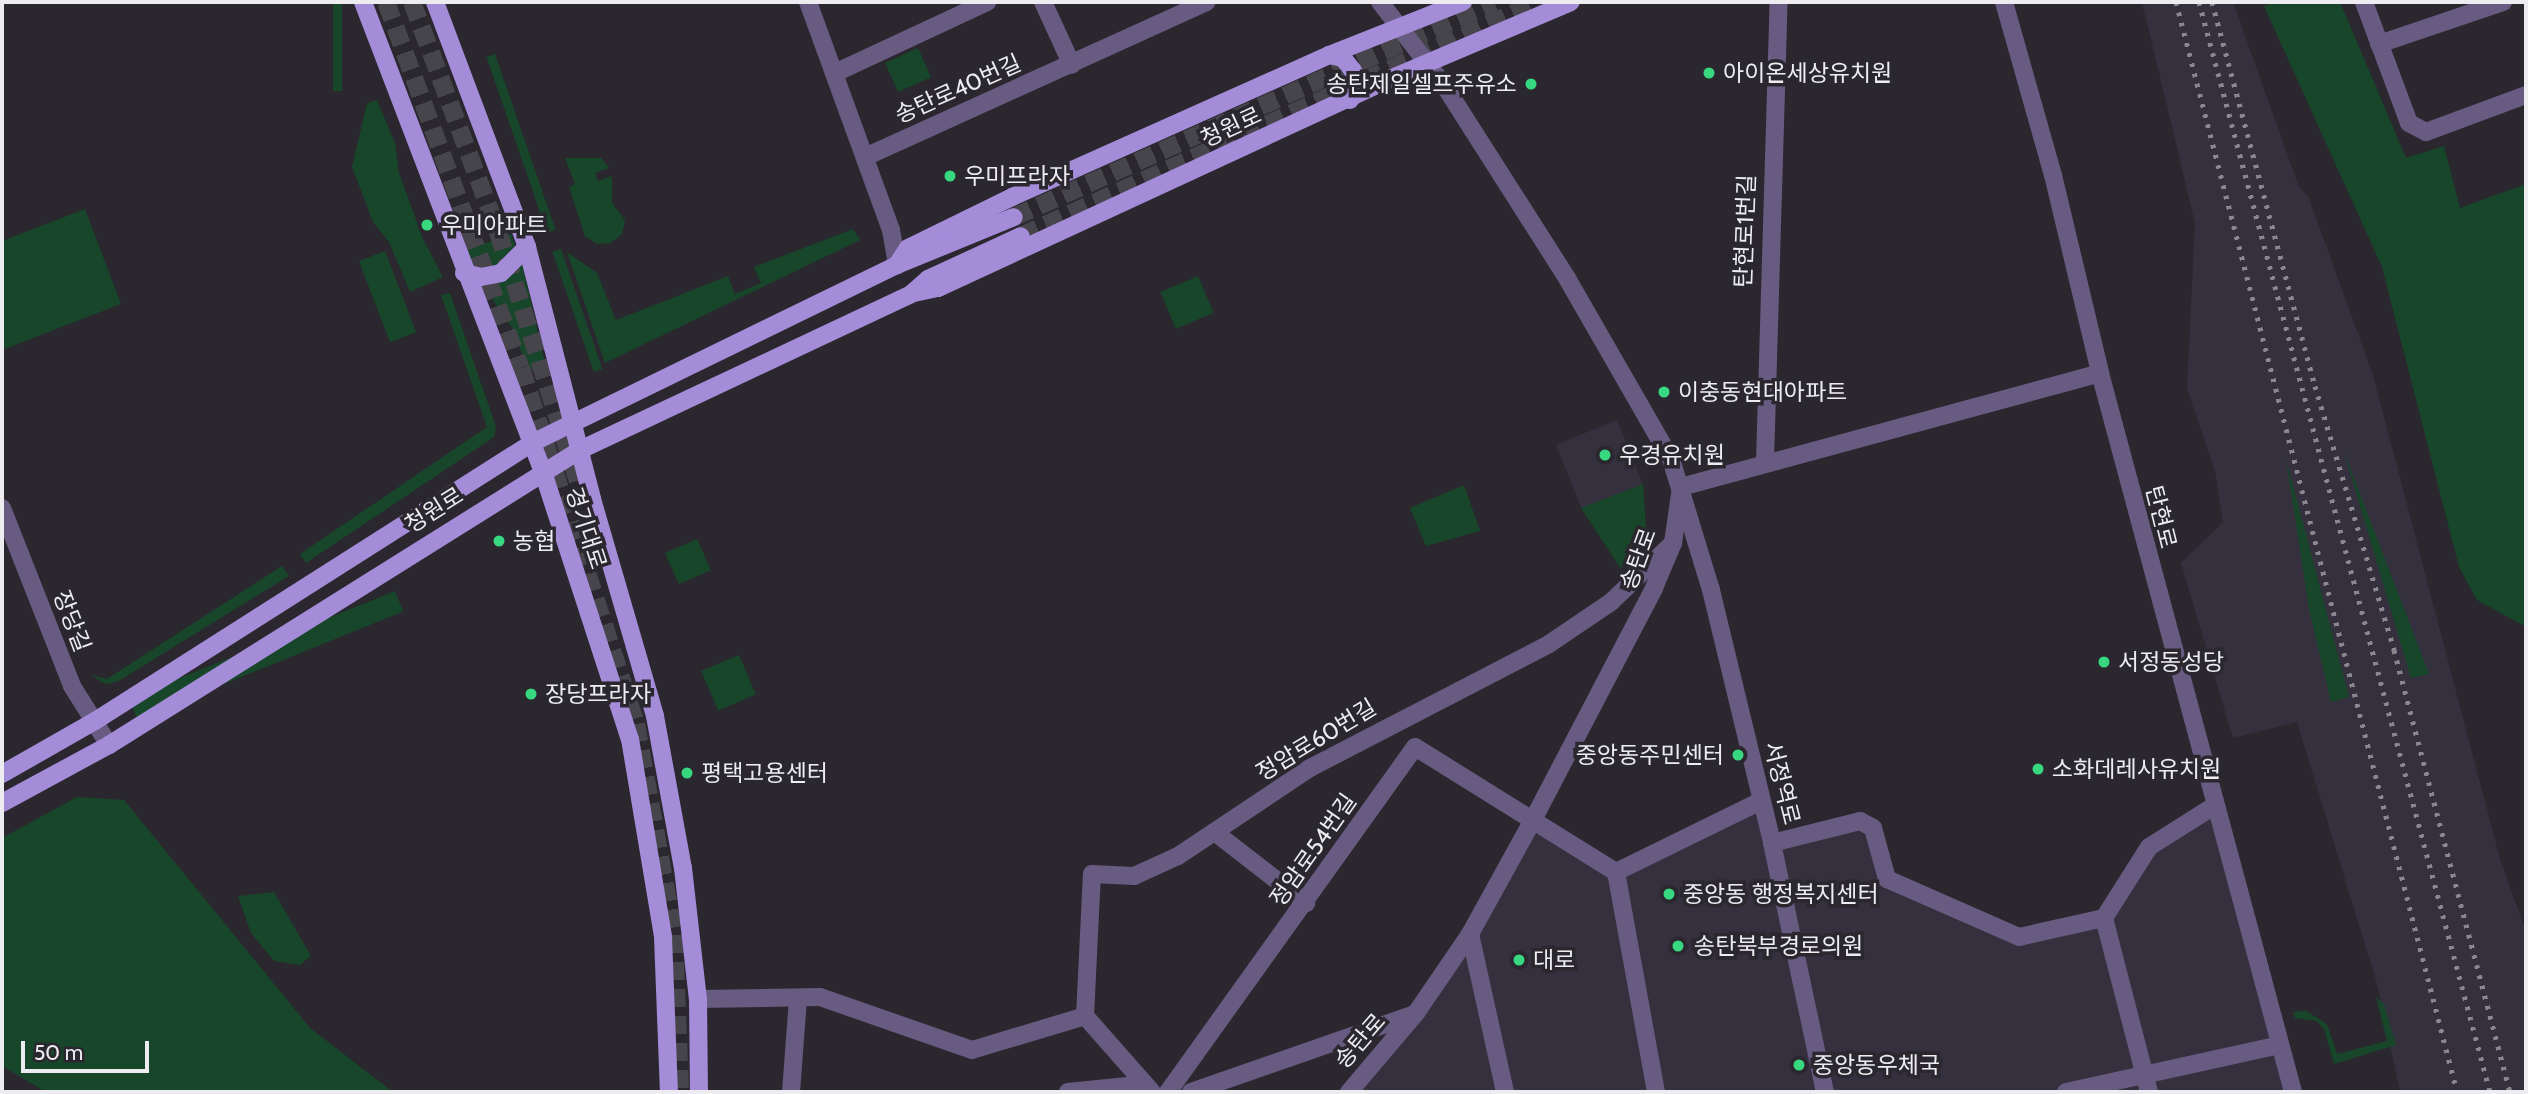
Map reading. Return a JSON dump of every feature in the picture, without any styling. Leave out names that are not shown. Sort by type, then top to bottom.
[{"type":"main road","name":"경기대로","points":[[363,2],[464,273],[543,472],[630,739],[645,811],[663,937],[669,1092]]},
{"type":"main road","name":"경기대로","points":[[435,2],[527,247],[663,751],[683,868],[698,999],[699,1092]]},
{"type":"main road","name":"청원로","points":[[897,265],[908,248],[1012,197],[1329,55],[1462,2]]},
{"type":"main road","name":"청원로","points":[[2,803],[109,745],[580,450],[911,294],[938,288],[1571,2]]},
{"type":"main road","points":[[1329,55],[1343,58],[1353,71],[1358,85],[1350,100]]},
{"type":"main road","name":"청원로","points":[[2,774],[95,721],[532,443],[897,265],[1014,216]]},
{"type":"main road","name":"청원로","points":[[911,294],[928,279],[1021,236]]},
{"type":"main road","points":[[464,273],[481,277],[501,273],[527,247]]},
{"type":"street","points":[[808,2],[837,72],[891,230],[897,265]]},
{"type":"street","points":[[837,72],[987,2]]},
{"type":"street","points":[[1043,2],[1072,65]]},
{"type":"street","name":"송탄로40번길","points":[[865,157],[1207,2]]},
{"type":"street","name":"송탄로","points":[[1349,1092],[1416,1013],[1470,933],[1534,818],[1636,629],[1674,543],[1681,487],[1671,459],[1574,289],[1429,64],[1380,2]]},
{"type":"street","name":"탄현로1번길","points":[[1765,461],[1779,2]]},
{"type":"street","name":"탄현로","points":[[2004,2],[2053,175],[2100,373],[2214,806],[2293,1092]]},
{"type":"street","points":[[2364,2],[2409,123],[2427,132],[2526,95]]},
{"type":"street","points":[[2379,44],[2503,2]]},
{"type":"street","points":[[1681,487],[1765,461],[2100,373]]},
{"type":"street","name":"서정역로","points":[[1681,487],[1711,590],[1772,843],[1825,1092]]},
{"type":"street","name":"장당길","points":[[2,508],[72,686],[109,745]]},
{"type":"street","name":"정암로60번길","points":[[1085,1016],[1092,874],[1134,876],[1216,834],[1310,768],[1549,644],[1611,602],[1674,543]]},
{"type":"street","name":"정암로54번길","points":[[1168,1092],[1306,903],[1415,747],[1534,818]]},
{"type":"street","points":[[1616,872],[1761,802]]},
{"type":"street","points":[[1772,843],[1860,821],[1873,828],[1887,879],[2019,937],[2104,918],[2149,847],[2214,806]]},
{"type":"street","points":[[1534,818],[1616,872],[1656,1092]]},
{"type":"street","points":[[1216,834],[1306,903]]},
{"type":"street","points":[[2104,918],[2149,1092]]},
{"type":"street","points":[[1470,933],[1505,1092]]},
{"type":"street","points":[[698,999],[820,997],[972,1050],[1085,1016],[1148,1088]]},
{"type":"street","points":[[791,1092],[798,998]]},
{"type":"street","points":[[1191,1092],[1416,1013]]},
{"type":"street","points":[[2066,1092],[2280,1045]]},
{"type":"street","points":[[1068,1092],[1148,1088]]},
{"type":"shaded area","points":[[2142,2],[2233,2],[2299,187],[2308,196],[2373,375],[2500,859],[2526,932],[2526,1092],[2400,1092],[2377,984],[2297,722],[2233,738],[2181,563],[2223,522],[2215,471],[2187,389],[2195,223]]},
{"type":"shaded area","points":[[1617,420],[1643,484],[1582,509],[1556,445]]},
{"type":"shaded area","points":[[1761,801],[1772,843],[1860,821],[1887,879],[2019,937],[2104,918],[2149,847],[2214,806],[2290,1092],[1349,1092],[1416,1013],[1534,818],[1616,872]]},
{"type":"green space","points":[[333,2],[342,2],[342,91],[333,91]]},
{"type":"green space","points":[[2276,2],[2340,2],[2406,158],[2444,146],[2460,208],[2526,184],[2526,627],[2477,600],[2459,567],[2382,267],[2264,6]]},
{"type":"green space","points":[[918,48],[931,77],[898,92],[885,63]]},
{"type":"green space","points":[[495,54],[556,230],[547,233],[486,57]]},
{"type":"green space","points":[[377,100],[395,143],[399,173],[423,239],[443,277],[410,292],[389,242],[373,222],[352,167],[367,103]]},
{"type":"green space","points":[[565,158],[601,158],[609,168],[595,173],[598,181],[612,176],[612,203],[625,220],[622,234],[611,243],[597,244],[585,236],[569,187],[575,184]]},
{"type":"green space","points":[[85,209],[121,304],[2,350],[2,241]]},
{"type":"green space","points":[[853,229],[860,240],[605,363],[567,252],[597,273],[616,320],[728,276],[735,294],[761,283],[754,267]]},
{"type":"green space","points":[[511,234],[515,246],[511,259],[484,270],[472,264],[465,251]]},
{"type":"green space","points":[[561,249],[602,369],[594,372],[552,252]]},
{"type":"green space","points":[[385,251],[416,332],[390,342],[359,261]]},
{"type":"green space","points":[[522,262],[545,364],[528,371],[513,329],[482,284]]},
{"type":"green space","points":[[1198,276],[1214,313],[1176,329],[1160,292]]},
{"type":"green space","points":[[450,293],[496,427],[494,437],[306,563],[300,554],[487,427],[441,295]]},
{"type":"green space","points":[[2344,452],[2429,674],[2411,678]]},
{"type":"green space","points":[[2286,459],[2349,697],[2331,702],[2309,609]]},
{"type":"green space","points":[[1643,484],[1646,528],[1621,569],[1581,508]]},
{"type":"green space","points":[[1464,485],[1480,531],[1426,546],[1410,508]]},
{"type":"green space","points":[[697,539],[711,570],[679,584],[665,553]]},
{"type":"green space","points":[[282,566],[289,576],[117,682],[105,684],[91,675],[107,679]]},
{"type":"green space","points":[[395,591],[403,611],[137,719],[129,699]]},
{"type":"green space","points":[[739,655],[756,695],[718,711],[701,671]]},
{"type":"green space","points":[[77,797],[124,800],[310,1028],[393,1092],[46,1092],[2,1066],[2,838]]},
{"type":"green space","points":[[274,892],[311,956],[300,965],[274,961],[251,933],[238,896]]},
{"type":"green space","points":[[2376,997],[2384,1004],[2396,1045],[2334,1064],[2324,1029],[2317,1021],[2295,1018],[2293,1012],[2306,1011],[2327,1024],[2337,1054],[2387,1041]]},
{"type":"tunnel","points":[[386,2],[521,368],[636,724],[674,935],[680,1092]]},
{"type":"tunnel","points":[[412,2],[498,232],[586,506]]},
{"type":"tunnel","points":[[1014,217],[1494,2]]},
{"type":"tunnel","points":[[1021,236],[1537,2]]},
{"type":"railway","points":[[2176,2],[2457,1092]]},
{"type":"railway","points":[[2199,2],[2490,1092]]},
{"type":"railway","points":[[2212,2],[2315,386],[2394,650],[2510,1092]]},
{"type":"place","name":"아이온세상유치원","points":[[1709,73]]},
{"type":"place","name":"송탄제일셀프주유소","points":[[1531,84]]},
{"type":"place","name":"우미프라자","points":[[950,176]]},
{"type":"place","name":"우미아파트","points":[[427,225]]},
{"type":"place","name":"이충동현대아파트","points":[[1664,392]]},
{"type":"place","name":"우경유치원","points":[[1605,455]]},
{"type":"place","name":"농협","points":[[499,541]]},
{"type":"place","name":"서정동성당","points":[[2104,662]]},
{"type":"place","name":"장당프라자","points":[[531,694]]},
{"type":"place","name":"중앙동주민센터","points":[[1738,755]]},
{"type":"place","name":"소화데레사유치원","points":[[2038,769]]},
{"type":"place","name":"평택고용센터","points":[[687,773]]},
{"type":"place","name":"중앙동 행정복지센터","points":[[1669,894]]},
{"type":"place","name":"송탄북부경로의원","points":[[1678,946]]},
{"type":"place","name":"대로","points":[[1519,960]]},
{"type":"place","name":"중앙동우체국","points":[[1799,1065]]}]
